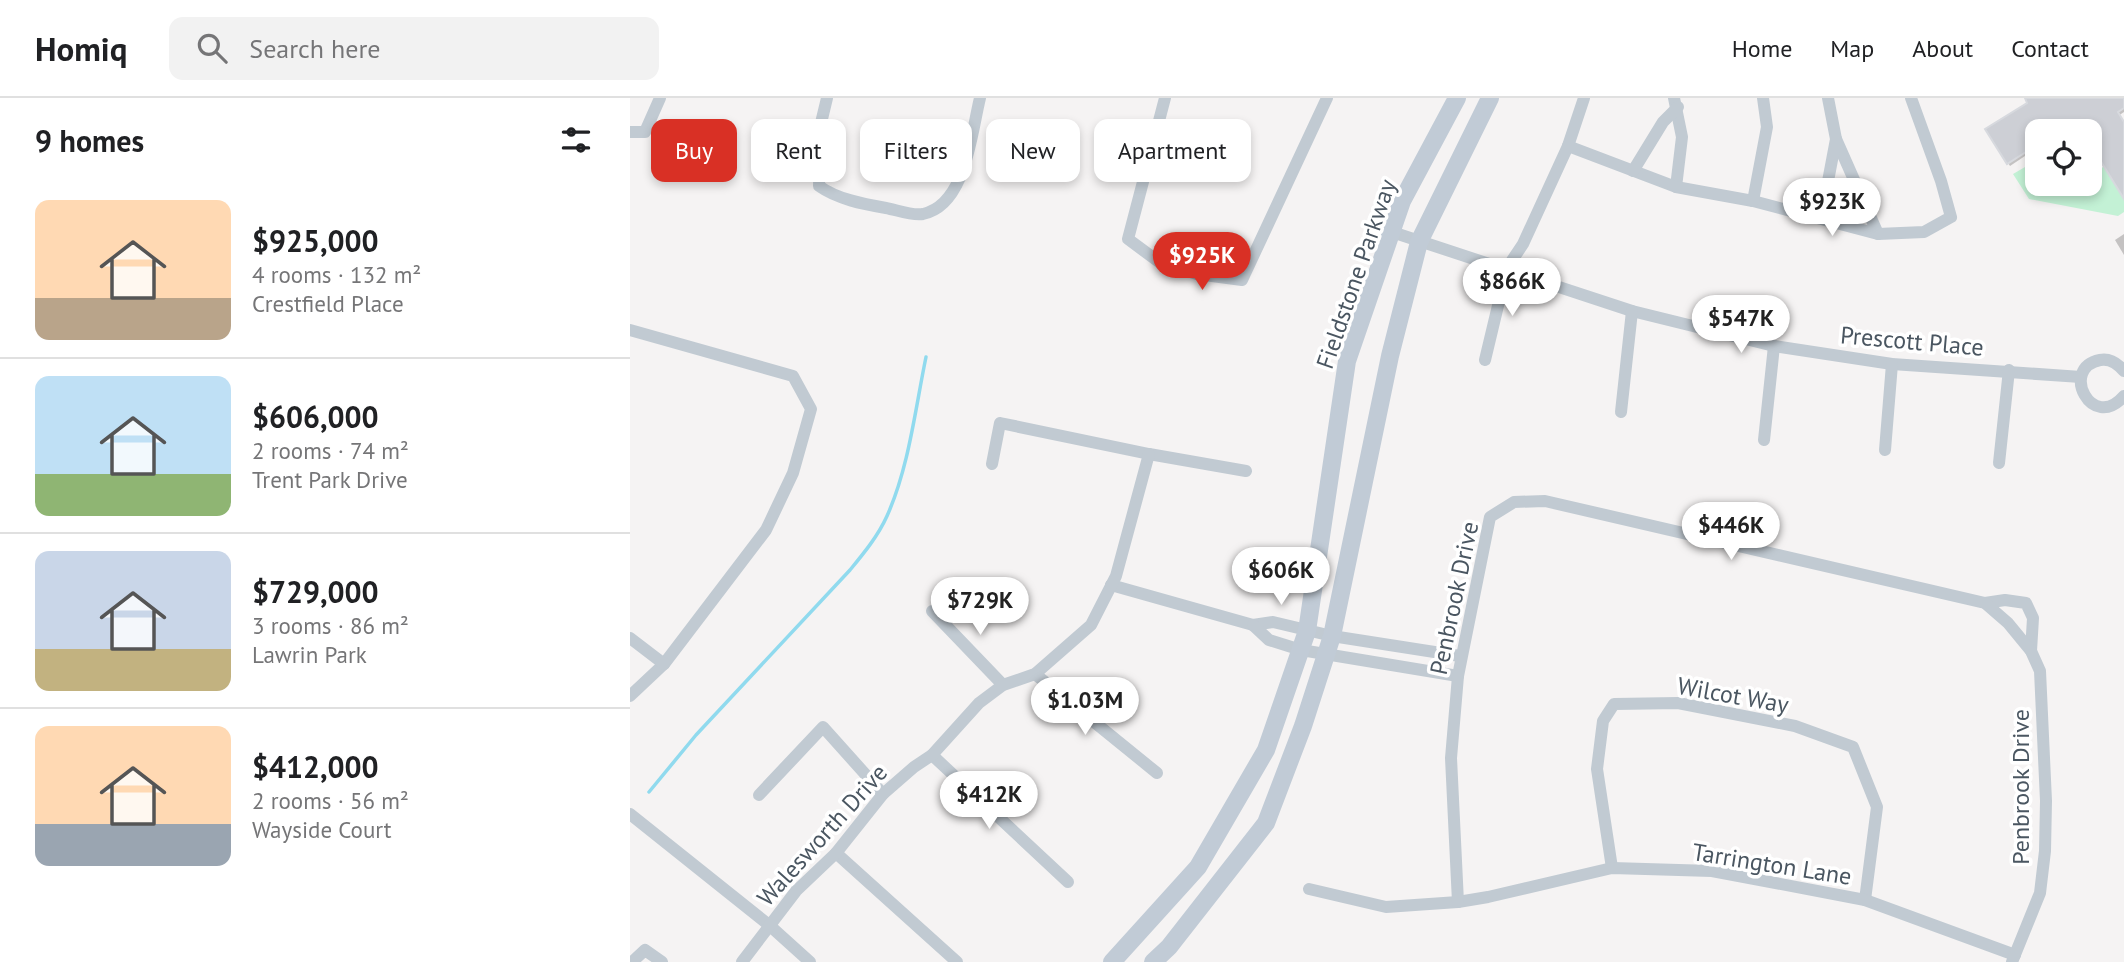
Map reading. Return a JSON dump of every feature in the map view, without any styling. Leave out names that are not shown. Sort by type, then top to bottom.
[{"type":"street","points":[[630,132],[645,132],[660,98]]},
{"type":"street","points":[[827,98],[821,123],[819,186],[830,194],[921,215],[942,207],[961,178],[979,98]]},
{"type":"street","points":[[1165,98],[1128,239],[1159,262],[1197,274],[1242,280],[1327,98]]},
{"type":"street","name":"Fieldstone Parkway","points":[[1112,962],[1198,867],[1266,750],[1307,631],[1347,361],[1402,201],[1457,98]]},
{"type":"street","name":"Fieldstone Parkway","points":[[1153,962],[1169,947],[1266,823],[1303,726],[1332,636],[1390,356],[1419,242],[1490,98]]},
{"type":"street","points":[[1485,360],[1507,268],[1523,244],[1568,146],[1584,98]]},
{"type":"street","points":[[1753,201],[1767,127],[1763,98]]},
{"type":"street","points":[[1828,98],[1836,139],[1878,234]]},
{"type":"street","points":[[1568,146],[1676,187],[1753,201],[1878,234],[1923,232],[1951,217],[1941,181],[1910,98]]},
{"type":"street","points":[[1633,171],[1676,103]]},
{"type":"street","points":[[1676,103],[1682,136],[1676,187]]},
{"type":"street","points":[[1821,218],[1836,139]]},
{"type":"street","name":"Prescott Place","points":[[1392,232],[1632,311],[1774,346],[1892,364],[2081,377]]},
{"type":"street","points":[[1621,412],[1632,311]]},
{"type":"street","points":[[630,330],[793,376],[811,409],[793,472],[766,530],[664,664],[630,696]]},
{"type":"street","points":[[1764,440],[1774,346]]},
{"type":"street","points":[[2124,371],[2114,362],[2098,360],[2085,370],[2080,384],[2085,397],[2096,406],[2111,406],[2124,396]]},
{"type":"street","points":[[1885,450],[1892,364]]},
{"type":"street","points":[[1999,463],[2009,370]]},
{"type":"street","points":[[992,464],[1000,423],[1246,471]]},
{"type":"street","name":"Walesworth Drive","points":[[742,962],[796,891],[836,853],[883,794],[932,755],[979,703],[1003,685],[1035,674],[1091,625],[1116,576],[1149,454]]},
{"type":"street","name":"Penbrook Drive","points":[[1458,902],[1451,758],[1460,656],[1490,517],[1514,502],[1545,501],[1985,603],[2005,600],[2026,603],[2033,618],[2031,651]]},
{"type":"street","points":[[1111,585],[1253,625],[1273,622],[1332,636],[1460,656]]},
{"type":"street","name":"Penbrook Drive","points":[[1985,603],[2031,651],[2040,671],[2046,801],[2045,851],[2040,893],[2013,958]]},
{"type":"street","points":[[932,611],[1003,685]]},
{"type":"street","points":[[1253,625],[1269,640],[1301,650],[1458,676]]},
{"type":"street","points":[[630,638],[664,664]]},
{"type":"street","points":[[1035,674],[1157,773]]},
{"type":"street","name":"Wilcot Way","points":[[1612,868],[1597,769],[1603,721],[1614,704],[1678,703],[1795,726],[1853,747],[1877,807],[1865,900]]},
{"type":"street","points":[[759,795],[823,727],[883,794]]},
{"type":"street","points":[[932,755],[1068,883]]},
{"type":"street","points":[[630,814],[769,925],[810,962]]},
{"type":"street","points":[[836,853],[957,962]]},
{"type":"street","name":"Tarrington Lane","points":[[1309,889],[1386,907],[1458,902],[1612,868],[1712,871],[1865,900],[2013,958]]},
{"type":"street","points":[[632,962],[645,950],[662,962]]},
{"type":"green space","points":[[2025,167],[2025,193],[2013,174]]},
{"type":"green space","points":[[2104,167],[2124,198],[2124,212],[2118,216],[2029,199],[2027,196],[2102,196]]},
{"type":"building","points":[[2025,98],[2124,98],[2124,108],[2118,112],[2124,122],[2124,199],[2102,163],[2102,119],[2025,119],[2025,153],[2007,164],[1985,129],[2027,103]]},
{"type":"waterway","points":[[649,792],[696,735],[850,570],[875,537],[887,516],[901,478],[926,357]]}]
